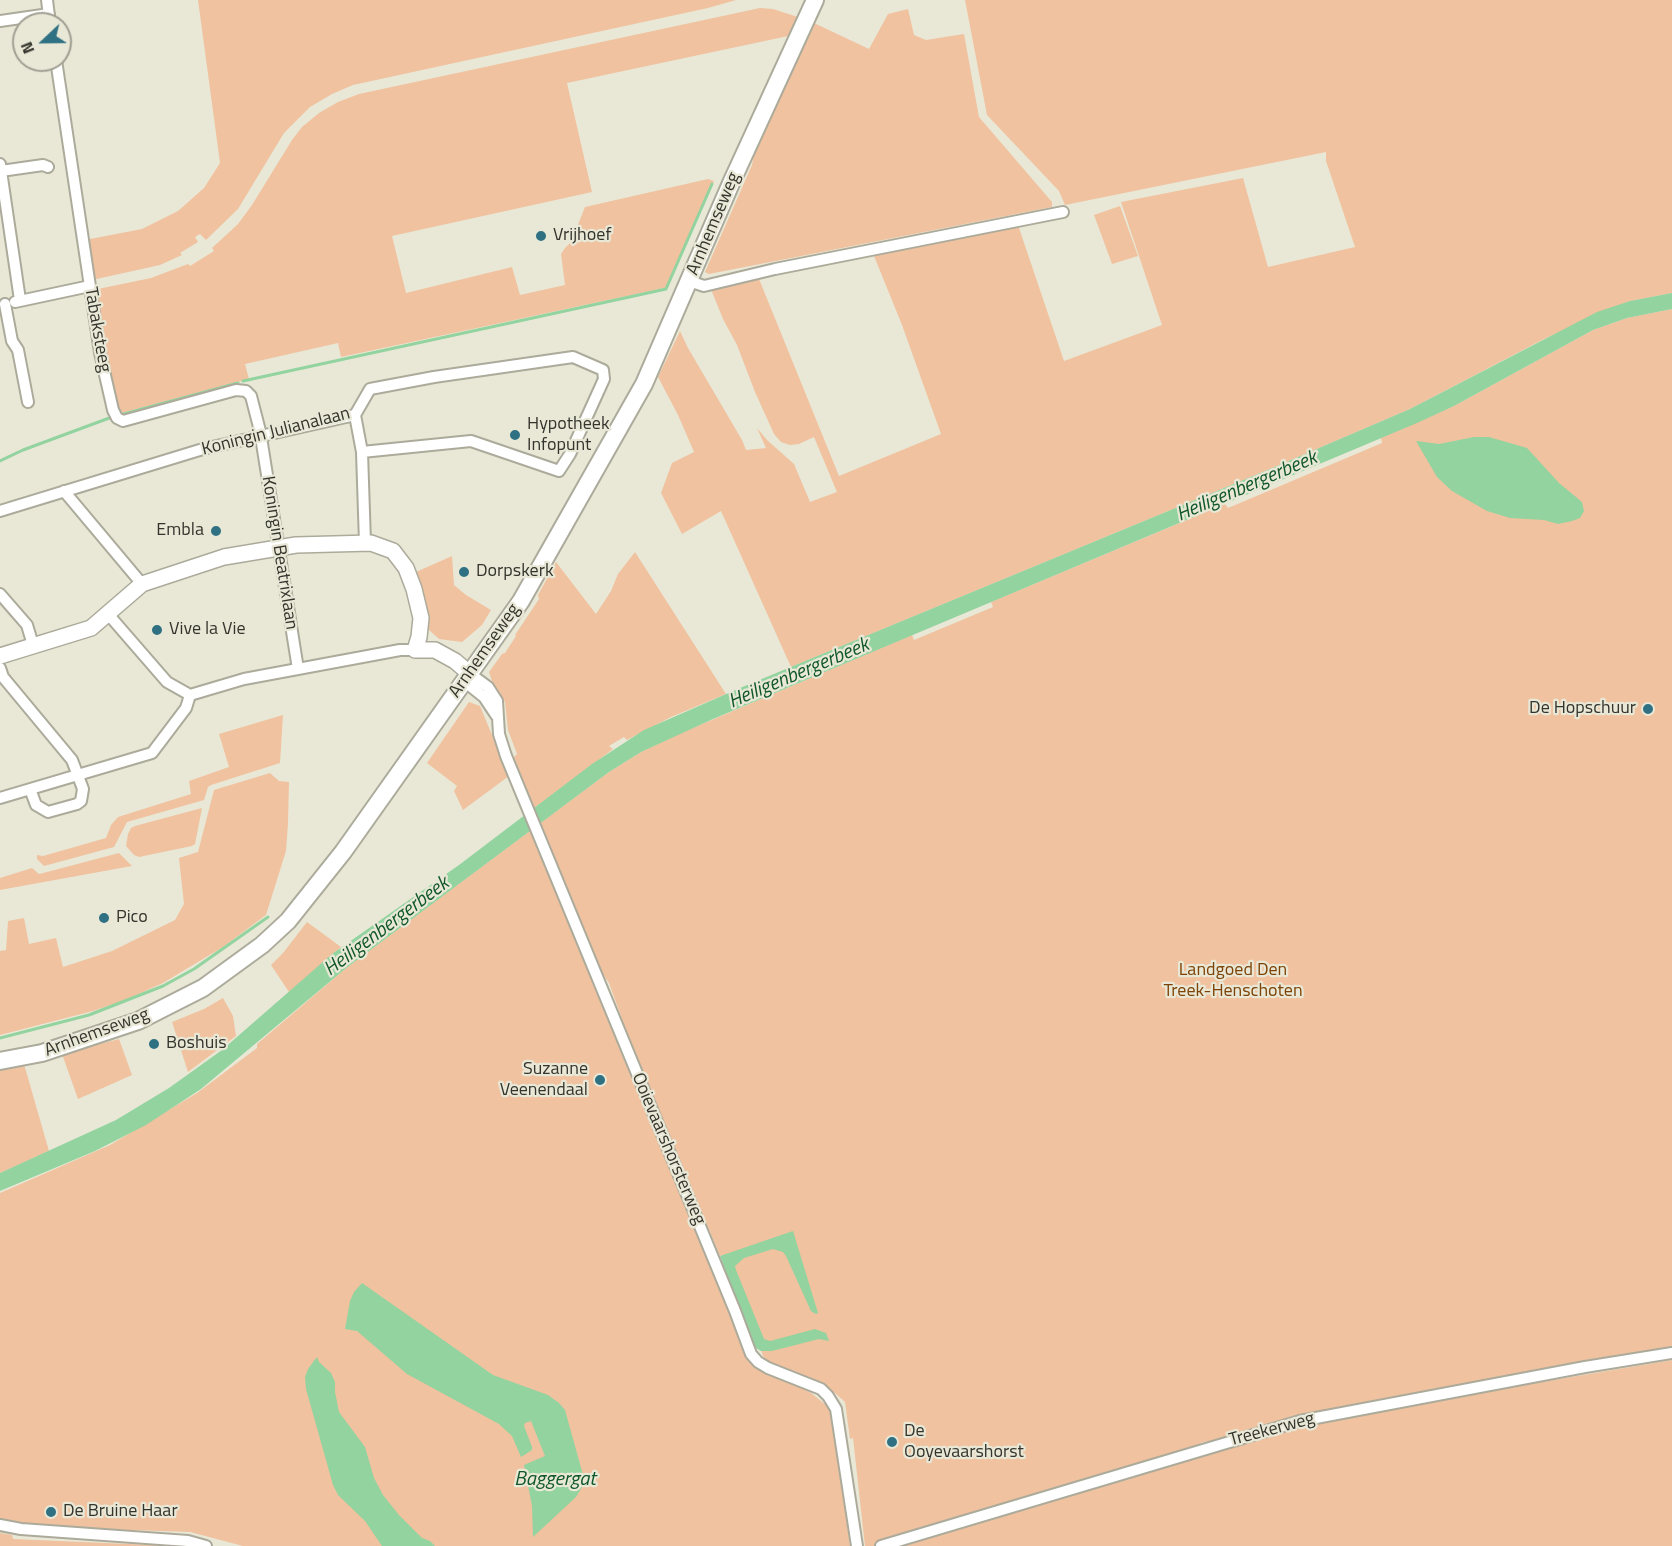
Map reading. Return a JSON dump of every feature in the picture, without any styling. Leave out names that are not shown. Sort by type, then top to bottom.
[{"type":"main road","name":"Arnhemseweg","points":[[0,1061],[42,1053],[138,1021],[203,988],[262,945],[302,904],[344,852],[521,601],[644,384],[732,181],[815,0]]},
{"type":"street","name":"Tabaksteeg","points":[[58,72],[106,385],[113,410],[119,420],[125,421],[240,390],[248,393],[252,398],[260,437]]},
{"type":"street","points":[[20,300],[2,191],[1,168],[43,165],[48,167]]},
{"type":"street","points":[[689,281],[704,286],[775,269],[1064,212]]},
{"type":"street","points":[[28,402],[18,350],[12,341],[2,304],[90,286]]},
{"type":"street","name":"Koningin Julianalaan","points":[[0,512],[203,449],[355,415],[370,389],[434,377],[573,357],[603,370],[604,379],[560,471],[471,441],[362,452]]},
{"type":"street","points":[[355,415],[362,452],[365,543]]},
{"type":"street","name":"Koningin Beatrixlaan","points":[[260,437],[298,669]]},
{"type":"street","points":[[64,491],[142,584]]},
{"type":"street","points":[[0,656],[91,628],[142,584],[224,557],[296,545],[365,543],[378,544],[393,551],[406,568],[421,618],[416,650]]},
{"type":"street","points":[[0,594],[27,625],[33,645]]},
{"type":"street","points":[[108,614],[167,682],[190,695],[244,679],[400,650],[435,650],[455,661],[467,677]]},
{"type":"street","points":[[0,668],[3,676],[72,760],[83,789],[81,801],[48,812],[36,805],[30,789]]},
{"type":"street","name":"Ooievaarshorsterweg","points":[[467,677],[494,695],[497,701],[502,744],[528,811],[751,1354],[768,1368],[821,1389],[836,1409],[857,1546]]},
{"type":"street","points":[[0,798],[152,753],[186,708],[190,695]]},
{"type":"street","name":"Treekerweg","points":[[881,1546],[1300,1421],[1585,1367],[1672,1353]]},
{"type":"street","points":[[0,1525],[21,1529],[188,1541],[206,1546]]},
{"type":"green space","points":[[198,0],[736,0],[353,85],[332,94],[310,107],[284,133],[238,209],[206,240],[200,234],[195,237],[198,242],[180,253],[182,255],[160,265],[92,280],[85,240],[142,229],[178,211],[204,188],[220,163]]},
{"type":"green space","points":[[965,0],[1672,0],[1672,293],[1630,301],[1544,339],[1410,409],[791,667],[721,511],[682,534],[661,493],[672,463],[694,452],[658,377],[680,331],[746,450],[766,448],[757,428],[794,464],[810,502],[837,492],[814,437],[799,444],[790,445],[781,442],[774,434],[708,282],[757,274],[839,476],[941,434],[902,325],[872,251],[1017,222],[1064,361],[1162,325],[1121,202],[1243,178],[1268,267],[1355,247],[1326,161],[1326,152],[1065,205],[1059,191],[987,115]]},
{"type":"green space","points":[[760,8],[773,9],[801,18],[793,35],[567,83],[592,192],[392,236],[406,293],[512,267],[520,295],[565,285],[561,254],[571,242],[585,207],[708,179],[714,181],[668,282],[669,287],[341,357],[338,343],[245,364],[249,379],[122,413],[116,404],[111,391],[93,290],[151,278],[188,264],[190,266],[214,251],[212,248],[238,224],[252,205],[292,140],[302,127],[319,113],[359,94]]},
{"type":"green space","points":[[908,9],[914,35],[926,40],[964,34],[979,117],[1052,202],[1052,207],[709,274],[705,272],[752,165],[755,149],[814,23],[869,49],[888,14]]},
{"type":"green space","points":[[1120,206],[1138,256],[1112,264],[1094,215]]},
{"type":"green space","name":"Landgoed Den Treek-Henschoten","points":[[1672,309],[1672,1350],[1433,1389],[1315,1412],[1209,1444],[1208,1441],[1200,1443],[1201,1446],[874,1546],[865,1546],[853,1438],[850,1439],[845,1402],[835,1393],[768,1361],[763,1356],[728,1254],[720,1256],[628,1036],[609,983],[600,970],[539,824],[609,772],[641,752],[681,733],[912,635],[914,640],[993,607],[991,602],[1225,504],[1228,508],[1382,443],[1381,438],[1454,406],[1593,330],[1627,318]]},
{"type":"green space","points":[[635,552],[726,694],[671,717],[627,740],[624,737],[609,746],[613,749],[533,809],[514,757],[517,754],[508,730],[505,702],[489,672],[505,653],[539,599],[538,595],[556,562],[596,614],[611,591],[618,574]]},
{"type":"green space","points":[[452,556],[454,585],[491,610],[482,625],[462,642],[439,639],[428,629],[416,572]]},
{"type":"green space","points":[[469,702],[480,706],[509,776],[463,810],[454,791],[457,786],[427,763]]},
{"type":"green space","points":[[283,715],[280,763],[211,785],[208,787],[204,800],[127,822],[114,847],[44,866],[37,859],[37,855],[43,856],[106,838],[111,825],[118,817],[191,794],[189,781],[229,767],[219,734]]},
{"type":"green space","points":[[270,773],[279,781],[289,782],[288,823],[286,851],[266,915],[223,947],[163,983],[93,1011],[0,1035],[0,951],[6,950],[8,921],[24,918],[29,944],[56,938],[63,967],[112,951],[175,920],[184,904],[179,858],[198,852],[214,790]]},
{"type":"green space","points":[[202,808],[195,844],[192,846],[139,857],[126,846],[128,834],[135,826]]},
{"type":"green space","points":[[531,830],[740,1337],[755,1362],[811,1393],[831,1409],[850,1546],[243,1546],[190,1532],[132,1530],[132,1534],[109,1532],[109,1529],[84,1528],[82,1531],[0,1520],[0,1193],[110,1145],[197,1093],[257,1048],[257,1044],[345,969]]},
{"type":"green space","points":[[119,853],[132,866],[0,890],[0,878],[32,868],[39,874]]},
{"type":"green space","points":[[307,922],[341,947],[289,992],[271,965]]},
{"type":"green space","points":[[223,998],[233,1016],[236,1036],[188,1072],[172,1022],[204,1009]]},
{"type":"green space","points":[[119,1039],[132,1075],[78,1099],[62,1054]]},
{"type":"green space","points":[[24,1064],[49,1151],[0,1173],[0,1067]]},
{"type":"green space","points":[[1672,1360],[1672,1546],[902,1546],[1265,1436],[1321,1422],[1418,1403]]},
{"type":"green space","points":[[0,1533],[12,1535],[13,1539],[174,1546],[0,1546]]},
{"type":"water","name":"Heiligenbergerbeek","points":[[1672,293],[1672,309],[1627,318],[1593,330],[1454,406],[1417,423],[713,719],[641,752],[609,772],[345,969],[201,1089],[146,1125],[95,1151],[0,1191],[0,1173],[116,1120],[169,1088],[222,1050],[332,954],[459,865],[592,764],[644,730],[1410,409],[1597,312],[1630,301]]},
{"type":"water","points":[[1474,437],[1489,437],[1527,448],[1559,483],[1582,502],[1584,511],[1580,518],[1558,524],[1544,520],[1510,518],[1487,511],[1452,491],[1437,477],[1416,441],[1439,444]]},
{"type":"water","points":[[793,1231],[818,1313],[811,1311],[783,1252],[773,1249],[744,1258],[735,1266],[736,1270],[764,1339],[770,1341],[815,1329],[826,1333],[829,1341],[819,1339],[772,1351],[761,1351],[756,1348],[750,1336],[720,1256]]},
{"type":"water","name":"Baggergat","points":[[362,1283],[493,1375],[548,1395],[565,1410],[585,1482],[576,1497],[533,1537],[532,1506],[524,1465],[545,1456],[531,1421],[525,1423],[524,1426],[532,1450],[521,1457],[512,1436],[499,1424],[407,1374],[357,1331],[345,1329],[350,1301]]},
{"type":"water","points":[[317,1357],[331,1373],[335,1382],[339,1412],[365,1447],[374,1478],[383,1495],[422,1538],[435,1546],[382,1546],[365,1521],[338,1495],[333,1485],[306,1389],[305,1377]]},
{"type":"waterway","points":[[243,381],[666,289],[712,184]]},
{"type":"waterway","points":[[120,415],[238,383]]},
{"type":"waterway","points":[[0,461],[23,450],[112,417]]},
{"type":"waterway","points":[[0,1038],[89,1015],[163,986],[194,969],[268,917]]},
{"type":"place","name":"Vrijhoef","points":[[541,236]]},
{"type":"place","name":"Hypotheek Infopunt","points":[[515,435]]},
{"type":"place","name":"Embla","points":[[216,531]]},
{"type":"place","name":"Dorpskerk","points":[[464,572]]},
{"type":"place","name":"Vive la Vie","points":[[157,630]]},
{"type":"place","name":"De Hopschuur","points":[[1648,709]]},
{"type":"place","name":"Pico","points":[[104,918]]},
{"type":"place","name":"Boshuis","points":[[154,1044]]},
{"type":"place","name":"Suzanne Veenendaal","points":[[600,1080]]},
{"type":"place","name":"De Ooyevaarshorst","points":[[892,1442]]},
{"type":"place","name":"De Bruine Haar","points":[[51,1512]]}]
